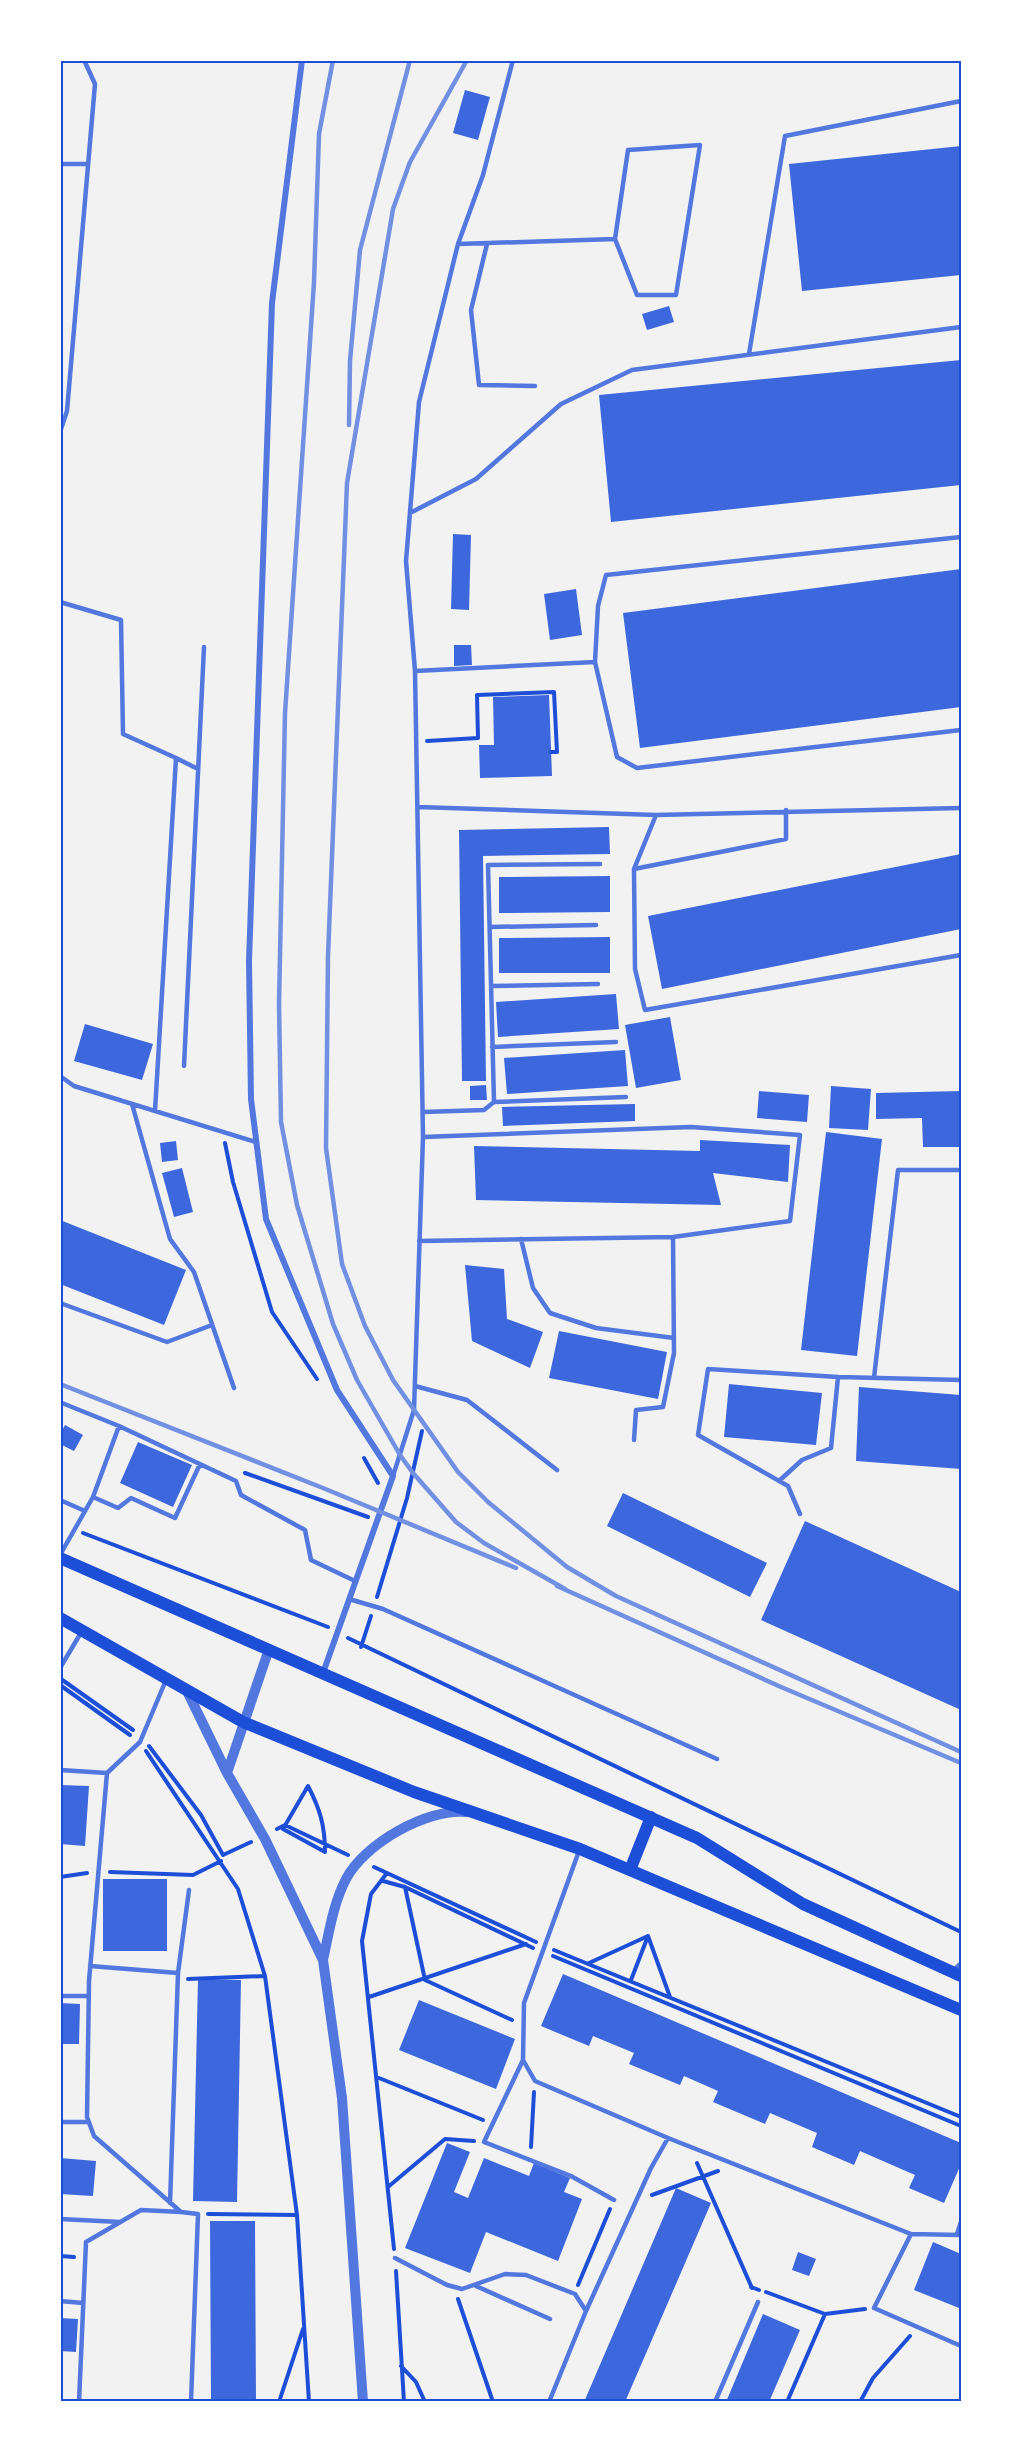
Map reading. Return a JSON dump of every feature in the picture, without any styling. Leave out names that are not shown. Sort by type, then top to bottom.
[{"type":"main road","points":[[60,1557],[697,1838],[803,1904],[958,1970]]},
{"type":"main road","points":[[60,1618],[243,1722],[414,1792],[580,1849],[961,2010]]},
{"type":"main road","points":[[630,1870],[651,1817]]},
{"type":"street","points":[[302,60],[272,303],[249,961],[251,1099],[266,1219],[337,1390],[393,1476],[374,1519],[349,1599],[322,1673]]},
{"type":"street","points":[[227,1773],[269,1649]]},
{"type":"street","points":[[186,1689],[227,1773],[263,1836],[323,1960],[342,2098],[363,2402]]},
{"type":"street","points":[[323,1960],[336,1904],[346,1879],[360,1860],[389,1836],[420,1821],[455,1811],[483,1814]]},
{"type":"lane","points":[[60,432],[67,411],[95,84],[84,60]]},
{"type":"lane","points":[[393,1476],[414,1410],[423,1137],[415,671],[406,561],[419,402],[458,244],[483,175],[513,60]]},
{"type":"lane","points":[[748,354],[786,136],[961,101]]},
{"type":"lane","points":[[700,145],[676,295],[637,295],[615,239],[628,150],[700,145]]},
{"type":"lane","points":[[60,164],[88,164]]},
{"type":"lane","points":[[458,244],[615,239]]},
{"type":"lane","points":[[487,244],[471,310],[479,385],[535,386]]},
{"type":"lane","points":[[410,513],[476,478],[561,404],[632,370],[961,327]]},
{"type":"lane","points":[[961,537],[606,575],[598,606],[595,662],[617,757],[638,768],[961,730]]},
{"type":"lane","points":[[60,602],[121,620],[123,734],[198,769]]},
{"type":"lane","points":[[184,1066],[204,647]]},
{"type":"lane","points":[[415,671],[595,662]]},
{"type":"lane","points":[[155,1111],[176,758]]},
{"type":"lane","points":[[418,807],[656,815],[786,810],[961,808]]},
{"type":"lane","points":[[634,869],[786,839],[786,810]]},
{"type":"lane","points":[[656,815],[634,869],[635,969],[645,1010],[961,955]]},
{"type":"lane","points":[[494,1102],[488,865],[600,864]]},
{"type":"lane","points":[[490,927],[596,924]]},
{"type":"lane","points":[[491,986],[598,984]]},
{"type":"lane","points":[[492,1047],[616,1042]]},
{"type":"lane","points":[[60,1076],[74,1086],[256,1142]]},
{"type":"lane","points":[[423,1112],[484,1110],[494,1102],[626,1097]]},
{"type":"lane","points":[[132,1104],[170,1239],[194,1272],[234,1388]]},
{"type":"lane","points":[[419,1240],[673,1237],[790,1221],[800,1135],[691,1127],[423,1137]]},
{"type":"lane","points":[[874,1378],[898,1170],[961,1170]]},
{"type":"lane","points":[[634,1440],[636,1410],[663,1407],[674,1338],[673,1237]]},
{"type":"lane","points":[[521,1239],[532,1288],[550,1312],[596,1329],[674,1338]]},
{"type":"lane","points":[[60,1303],[167,1342],[212,1325]]},
{"type":"lane","points":[[800,1515],[788,1486],[698,1435],[708,1369],[838,1377],[961,1380]]},
{"type":"lane","points":[[779,1481],[802,1460],[831,1448],[838,1377]]},
{"type":"lane","points":[[415,1386],[468,1400],[557,1470]]},
{"type":"lane","points":[[60,1406],[62,1402],[119,1425],[236,1481],[241,1495],[305,1530],[311,1560],[355,1581]]},
{"type":"lane","points":[[60,1557],[93,1497],[119,1425]]},
{"type":"lane","points":[[93,1497],[118,1508],[131,1498],[175,1518],[200,1464]]},
{"type":"lane","points":[[60,1500],[85,1511]]},
{"type":"lane","points":[[349,1599],[383,1609],[717,1759]]},
{"type":"lane","points":[[60,1668],[82,1631]]},
{"type":"lane","points":[[167,1678],[141,1739],[107,1773],[88,1996],[89,2122],[94,2136],[180,2212]]},
{"type":"lane","points":[[60,1770],[107,1773]]},
{"type":"lane","points":[[580,1849],[524,2003],[523,2060],[484,2142],[571,2176],[614,2200]]},
{"type":"lane","points":[[170,2203],[178,1976],[189,1890]]},
{"type":"lane","points":[[90,1966],[178,1976]]},
{"type":"lane","points":[[60,1996],[88,1996]]},
{"type":"lane","points":[[523,2060],[535,2081],[668,2138],[911,2234],[959,2234],[961,2222]]},
{"type":"lane","points":[[60,2121],[89,2122]]},
{"type":"lane","points":[[549,2402],[586,2310],[668,2138]]},
{"type":"lane","points":[[79,2402],[86,2242],[141,2210],[198,2214],[191,2402]]},
{"type":"lane","points":[[60,2218],[120,2222]]},
{"type":"lane","points":[[911,2234],[874,2308],[961,2346]]},
{"type":"lane","points":[[395,2258],[462,2289],[505,2274],[526,2275],[575,2294],[586,2310]]},
{"type":"lane","points":[[476,2286],[550,2319]]},
{"type":"lane","points":[[60,2301],[83,2303]]},
{"type":"lane","points":[[715,2402],[758,2302]]},
{"type":"path","points":[[456,739],[478,738],[477,695],[554,692],[557,752],[551,752]]},
{"type":"path","points":[[223,1132],[233,1182],[272,1312],[323,1388]]},
{"type":"path","points":[[363,1456],[380,1486]]},
{"type":"path","points":[[229,1478],[238,1470],[374,1519],[373,1509]]},
{"type":"path","points":[[75,1529],[337,1631],[362,1647],[961,1932]]},
{"type":"path","points":[[60,1678],[141,1739],[201,1815],[223,1856]]},
{"type":"path","points":[[60,1685],[141,1739],[238,1889],[265,1976],[297,2215],[309,2402]]},
{"type":"path","points":[[308,1786],[320,1809],[325,1843],[325,1852],[283,1829],[308,1786]]},
{"type":"path","points":[[60,1877],[98,1871],[193,1875],[220,1862],[223,1856],[285,1825]]},
{"type":"path","points":[[285,1825],[628,1985],[961,2126]]},
{"type":"path","points":[[387,1873],[383,1881],[370,1894],[362,1941],[395,2258],[404,2402]]},
{"type":"path","points":[[189,1890],[193,1875]]},
{"type":"path","points":[[383,1881],[405,1887],[541,1952],[631,1980],[961,2117]]},
{"type":"path","points":[[405,1887],[424,1980]]},
{"type":"path","points":[[585,1965],[648,1936]]},
{"type":"path","points":[[628,1985],[648,1936]]},
{"type":"path","points":[[648,1936],[672,2004]]},
{"type":"path","points":[[369,1997],[526,1944]]},
{"type":"path","points":[[178,1976],[265,1976]]},
{"type":"path","points":[[424,1980],[524,2025]]},
{"type":"path","points":[[378,2078],[492,2123]]},
{"type":"path","points":[[530,2160],[535,2081]]},
{"type":"path","points":[[388,2187],[445,2139],[484,2142]]},
{"type":"path","points":[[692,2147],[702,2177],[758,2302]]},
{"type":"path","points":[[636,2202],[734,2164]]},
{"type":"path","points":[[575,2294],[614,2200]]},
{"type":"path","points":[[198,2214],[297,2215]]},
{"type":"path","points":[[454,2287],[493,2402]]},
{"type":"path","points":[[751,2287],[825,2314],[874,2308]]},
{"type":"path","points":[[787,2402],[825,2314]]},
{"type":"path","points":[[279,2402],[304,2325]]},
{"type":"path","points":[[860,2402],[873,2378],[918,2326]]},
{"type":"path","points":[[400,2366],[416,2382],[425,2402]]},
{"type":"building","points":[[465,90],[490,97],[478,140],[453,133]]},
{"type":"building","points":[[961,146],[961,275],[802,291],[789,164]]},
{"type":"building","points":[[669,306],[674,322],[647,330],[642,314]]},
{"type":"building","points":[[961,360],[961,485],[611,522],[599,395]]},
{"type":"building","points":[[453,534],[471,535],[469,610],[451,609]]},
{"type":"building","points":[[961,569],[961,707],[640,748],[623,613]]},
{"type":"building","points":[[576,589],[582,635],[550,640],[544,594]]},
{"type":"building","points":[[454,645],[471,645],[472,665],[454,666]]},
{"type":"building","points":[[549,695],[552,776],[480,778],[479,745],[494,745],[493,697]]},
{"type":"building","points":[[609,827],[610,854],[483,856],[486,1081],[462,1081],[459,830]]},
{"type":"building","points":[[961,854],[961,929],[662,989],[648,916]]},
{"type":"building","points":[[610,876],[610,912],[499,913],[499,877]]},
{"type":"building","points":[[610,937],[610,973],[499,973],[499,938]]},
{"type":"building","points":[[616,994],[619,1029],[498,1037],[496,1002]]},
{"type":"building","points":[[670,1017],[681,1080],[636,1088],[625,1025]]},
{"type":"building","points":[[85,1024],[153,1044],[142,1080],[74,1061]]},
{"type":"building","points":[[625,1050],[628,1086],[507,1094],[504,1058]]},
{"type":"building","points":[[486,1085],[487,1100],[470,1100],[470,1086]]},
{"type":"building","points":[[831,1086],[871,1089],[868,1130],[829,1128]]},
{"type":"building","points":[[759,1091],[809,1095],[807,1122],[757,1118]]},
{"type":"building","points":[[961,1091],[961,1147],[923,1147],[922,1118],[876,1119],[876,1093]]},
{"type":"building","points":[[635,1104],[635,1121],[503,1126],[502,1107]]},
{"type":"building","points":[[826,1132],[882,1139],[857,1356],[801,1350]]},
{"type":"building","points":[[700,1140],[790,1145],[788,1182],[713,1173],[721,1205],[476,1200],[474,1146],[700,1151]]},
{"type":"building","points":[[176,1141],[178,1160],[162,1162],[160,1143]]},
{"type":"building","points":[[182,1168],[193,1212],[174,1217],[162,1173]]},
{"type":"building","points":[[60,1220],[186,1270],[164,1325],[60,1284]]},
{"type":"building","points":[[465,1265],[504,1269],[507,1319],[543,1332],[530,1368],[472,1341]]},
{"type":"building","points":[[559,1331],[667,1352],[658,1399],[549,1378]]},
{"type":"building","points":[[729,1384],[822,1393],[816,1445],[724,1437]]},
{"type":"building","points":[[859,1387],[961,1395],[961,1469],[856,1461]]},
{"type":"building","points":[[65,1425],[83,1435],[74,1451],[60,1444],[60,1434]]},
{"type":"building","points":[[138,1442],[192,1465],[173,1507],[120,1483]]},
{"type":"building","points":[[623,1493],[767,1563],[750,1597],[607,1526]]},
{"type":"building","points":[[805,1521],[961,1592],[961,1710],[761,1620]]},
{"type":"building","points":[[60,1785],[89,1786],[85,1846],[60,1844]]},
{"type":"building","points":[[103,1879],[167,1879],[167,1951],[103,1951]]},
{"type":"building","points":[[563,1974],[961,2143],[961,2164],[944,2203],[909,2188],[915,2175],[860,2151],[854,2165],[812,2147],[817,2133],[770,2113],[765,2124],[713,2102],[718,2091],[684,2076],[680,2085],[629,2064],[634,2053],[593,2036],[589,2046],[541,2026]]},
{"type":"building","points":[[198,1979],[241,1980],[237,2202],[193,2201]]},
{"type":"building","points":[[419,2000],[515,2039],[496,2089],[399,2050]]},
{"type":"building","points":[[60,2003],[80,2004],[79,2044],[60,2044]]},
{"type":"building","points":[[447,2143],[470,2152],[454,2192],[468,2198],[484,2158],[529,2176],[534,2163],[570,2178],[564,2192],[582,2199],[558,2261],[486,2232],[470,2273],[405,2248]]},
{"type":"building","points":[[60,2158],[96,2161],[93,2196],[60,2194]]},
{"type":"building","points":[[676,2188],[711,2203],[625,2402],[584,2402]]},
{"type":"building","points":[[210,2221],[255,2221],[256,2402],[211,2402]]},
{"type":"building","points":[[933,2242],[961,2254],[959,2308],[914,2290]]},
{"type":"building","points":[[798,2252],[816,2259],[809,2276],[792,2270]]},
{"type":"building","points":[[763,2314],[800,2330],[769,2402],[726,2402]]},
{"type":"building","points":[[60,2318],[78,2319],[76,2352],[60,2351]]},
{"type":"railway","points":[[333,60],[319,134],[314,282],[285,713],[279,1004],[281,1122],[297,1205],[333,1324],[357,1380],[400,1455],[456,1522],[484,1543],[565,1589]]},
{"type":"railway","points":[[349,425],[350,361],[360,250],[410,60]]},
{"type":"railway","points":[[467,60],[410,162],[393,209],[347,483],[328,956],[326,1148],[342,1264],[365,1326],[393,1380],[458,1472],[488,1502],[567,1567],[616,1596],[961,1752]]},
{"type":"railway","points":[[60,1384],[323,1488],[516,1568]]},
{"type":"railway","points":[[557,1586],[781,1687],[961,1763]]}]
